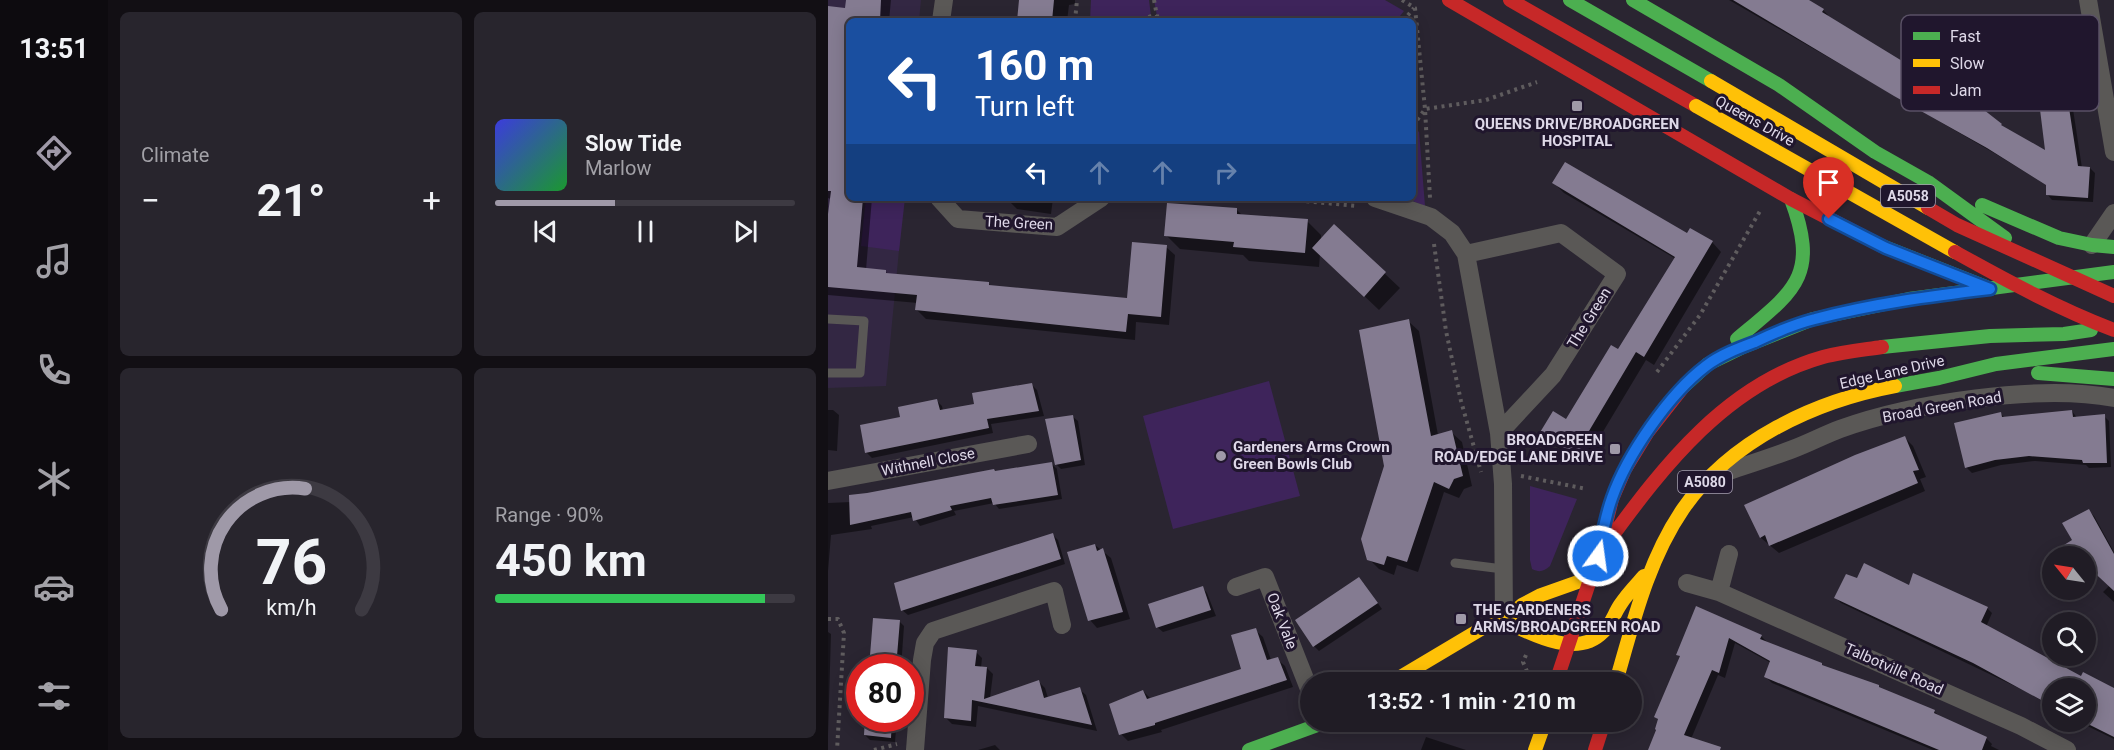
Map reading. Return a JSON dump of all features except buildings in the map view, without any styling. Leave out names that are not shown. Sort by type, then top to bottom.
[{"type":"main road","points":[[1449,0],[1791,199],[1886,248],[2028,304],[2114,348]]},
{"type":"main road","name":"Queens Drive","points":[[1510,0],[2003,279],[2080,317],[2114,329]]},
{"type":"main road","name":"Queens Drive","points":[[1570,0],[1957,225],[2114,296]]},
{"type":"main road","points":[[1633,0],[1779,85],[1875,152],[1928,182],[2059,238],[2114,247]]},
{"type":"main road","points":[[1754,178],[1775,180],[1786,177],[1803,161],[1811,147],[1814,132],[1804,103]]},
{"type":"main road","points":[[1928,182],[2008,240],[2089,277],[2114,285]]},
{"type":"main road","points":[[1559,672],[1598,556],[1612,499],[1625,469],[1647,433],[1682,388],[1781,301],[1795,285],[1803,269],[1805,253],[1801,222],[1791,199]]},
{"type":"main road","points":[[2008,240],[2017,251],[2022,264],[2028,304]]},
{"type":"main road","points":[[1708,364],[1753,342],[1813,319],[1909,299],[2114,272]]},
{"type":"main road","points":[[2028,304],[2104,306]]},
{"type":"main road","points":[[1598,556],[1631,509],[1680,448],[1703,425],[1741,395],[1775,376],[1815,359],[1855,351],[2016,330],[2061,334],[2114,329]]},
{"type":"main road","points":[[1995,364],[2006,352],[2016,330]]},
{"type":"main road","name":"Edge Lane Drive","points":[[1619,672],[1651,568],[1662,544],[1684,507],[1708,478],[1755,441],[1823,407],[1859,394],[1995,364],[2114,348]]},
{"type":"main road","points":[[1970,371],[2114,379]]},
{"type":"main road","points":[[1504,621],[1534,636],[1568,645],[1589,642],[1603,634],[1622,603],[1651,568]]},
{"type":"main road","points":[[1409,672],[1481,629],[1504,621],[1522,605],[1541,595],[1589,578]]},
{"type":"main road","points":[[1249,750],[1300,731]]},
{"type":"main road","points":[[1535,750],[1541,732]]},
{"type":"main road","points":[[1595,750],[1601,732]]},
{"type":"street","points":[[942,18],[944,0]]},
{"type":"street","points":[[2088,0],[2091,15]]},
{"type":"street","points":[[2099,64],[2114,152]]},
{"type":"street","name":"The Green","points":[[942,201],[958,219],[1057,227],[1096,201]]},
{"type":"street","points":[[1369,202],[1431,217],[1452,233],[1466,254],[1499,433],[1502,473],[1504,621]]},
{"type":"street","points":[[2092,245],[2114,213]]},
{"type":"street","name":"The Green","points":[[1466,254],[1561,233],[1617,274],[1553,375],[1499,433]]},
{"type":"street","name":"Broad Green Road","points":[[1708,478],[1795,449],[1839,429],[1908,411],[2002,396],[2098,395],[2114,398]]},
{"type":"street","name":"Withnell Close","points":[[828,481],[1028,444]]},
{"type":"street","points":[[1719,592],[1729,554]]},
{"type":"street","name":"Oak Vale","points":[[1236,587],[1265,577],[1302,672]]},
{"type":"street","name":"Talbotville Road","points":[[1688,583],[1719,592],[2021,726],[2067,750]]},
{"type":"street","points":[[915,750],[922,660],[925,643],[933,631],[1054,591],[1062,625]]},
{"type":"lane","points":[[828,319],[864,321],[860,373],[828,373]]},
{"type":"lane","points":[[1455,563],[1503,569]]},
{"type":"path","points":[[1075,18],[1077,0]]},
{"type":"path","points":[[1154,0],[1157,16]]},
{"type":"path","points":[[1402,0],[1414,8]]},
{"type":"path","points":[[1406,18],[1414,8]]},
{"type":"path","points":[[1414,8],[1415,18]]},
{"type":"path","points":[[1147,18],[1151,16],[1161,18]]},
{"type":"path","points":[[1416,26],[1425,109],[1431,217],[1446,331],[1461,401],[1481,473]]},
{"type":"path","points":[[1416,122],[1425,109],[1486,100],[1540,80]]},
{"type":"path","points":[[1344,201],[1369,202]]},
{"type":"path","points":[[1651,380],[1700,315],[1761,209]]},
{"type":"path","points":[[1502,473],[1590,490]]},
{"type":"path","points":[[828,619],[838,619],[844,633],[837,750]]},
{"type":"shaded area","points":[[828,0],[921,0],[919,18],[846,18],[846,201],[904,201],[886,386],[828,388]]},
{"type":"shaded area","points":[[1091,0],[1149,0],[1151,16],[1147,18],[1090,18]]},
{"type":"shaded area","points":[[1154,0],[1385,0],[1404,11],[1398,18],[1161,18],[1157,16]]},
{"type":"shaded area","points":[[1419,131],[1425,206],[1412,201],[1416,201],[1416,134]]},
{"type":"shaded area","points":[[866,201],[905,201],[899,251],[861,246]]},
{"type":"shaded area","name":"Gardeners Arms Crown Green Bowls Club","points":[[1269,381],[1300,496],[1173,529],[1143,416]]},
{"type":"shaded area","points":[[1530,486],[1577,499],[1550,566],[1542,571],[1532,569],[1530,560]]},
{"type":"traffic: fast","points":[[1570,0],[1711,81]]},
{"type":"traffic: fast","points":[[1633,0],[1779,85],[1875,152],[1928,182],[2005,238]]},
{"type":"traffic: fast","points":[[1737,339],[1787,294],[1802,265],[1803,247],[1791,199]]},
{"type":"traffic: fast","points":[[1982,205],[2059,238],[2114,247]]},
{"type":"traffic: fast","points":[[1882,246],[1986,287]]},
{"type":"traffic: fast","points":[[1684,386],[1708,364],[1743,347],[1813,319],[1909,299],[2114,272]]},
{"type":"traffic: fast","points":[[1882,347],[1990,336],[2064,334],[2091,330]]},
{"type":"traffic: fast","points":[[1895,386],[1996,364],[2114,349]]},
{"type":"traffic: fast","points":[[2038,373],[2114,379]]},
{"type":"traffic: fast","points":[[1249,750],[1300,731]]},
{"type":"traffic: slow","points":[[1711,81],[1928,208]]},
{"type":"traffic: slow","points":[[1696,106],[1955,252]]},
{"type":"traffic: slow","points":[[1619,672],[1643,593],[1660,549],[1683,509],[1703,485],[1725,463],[1777,427],[1835,402],[1895,386]]},
{"type":"traffic: slow","points":[[1504,621],[1554,642],[1580,644],[1592,640],[1606,629],[1623,601],[1644,576]]},
{"type":"traffic: slow","points":[[1409,672],[1481,629],[1504,621],[1522,605],[1541,595],[1589,578]]},
{"type":"traffic: slow","points":[[1535,750],[1541,732]]},
{"type":"traffic: jam","points":[[1449,0],[1791,199],[1882,246]]},
{"type":"traffic: jam","points":[[1510,0],[1696,106]]},
{"type":"traffic: jam","points":[[1928,208],[1957,225],[2114,296]]},
{"type":"traffic: jam","points":[[1955,252],[2033,294],[2114,330]]},
{"type":"traffic: jam","points":[[1608,542],[1675,457],[1700,431],[1757,386],[1788,370],[1823,357],[1882,347]]},
{"type":"traffic: jam","points":[[1559,672],[1598,556],[1612,499],[1625,469],[1647,433],[1684,386]]},
{"type":"traffic: jam","points":[[1595,750],[1601,732]]},
{"type":"place","name":"QUEENS DRIVE/BROADGREEN HOSPITAL","points":[[1577,106]]},
{"type":"place","name":"BROADGREEN ROAD/EDGE LANE DRIVE","points":[[1615,449]]},
{"type":"place","name":"Gardeners Arms Crown Green Bowls Club","points":[[1221,456]]},
{"type":"place","name":"THE GARDENERS ARMS/BROADGREEN ROAD","points":[[1461,619]]},
{"type":"route","points":[[1598,556],[1612,499],[1625,469],[1666,407],[1682,388],[1708,364],[1743,346],[1813,319],[1909,299],[1990,289],[1886,248],[1829,219]]}]
